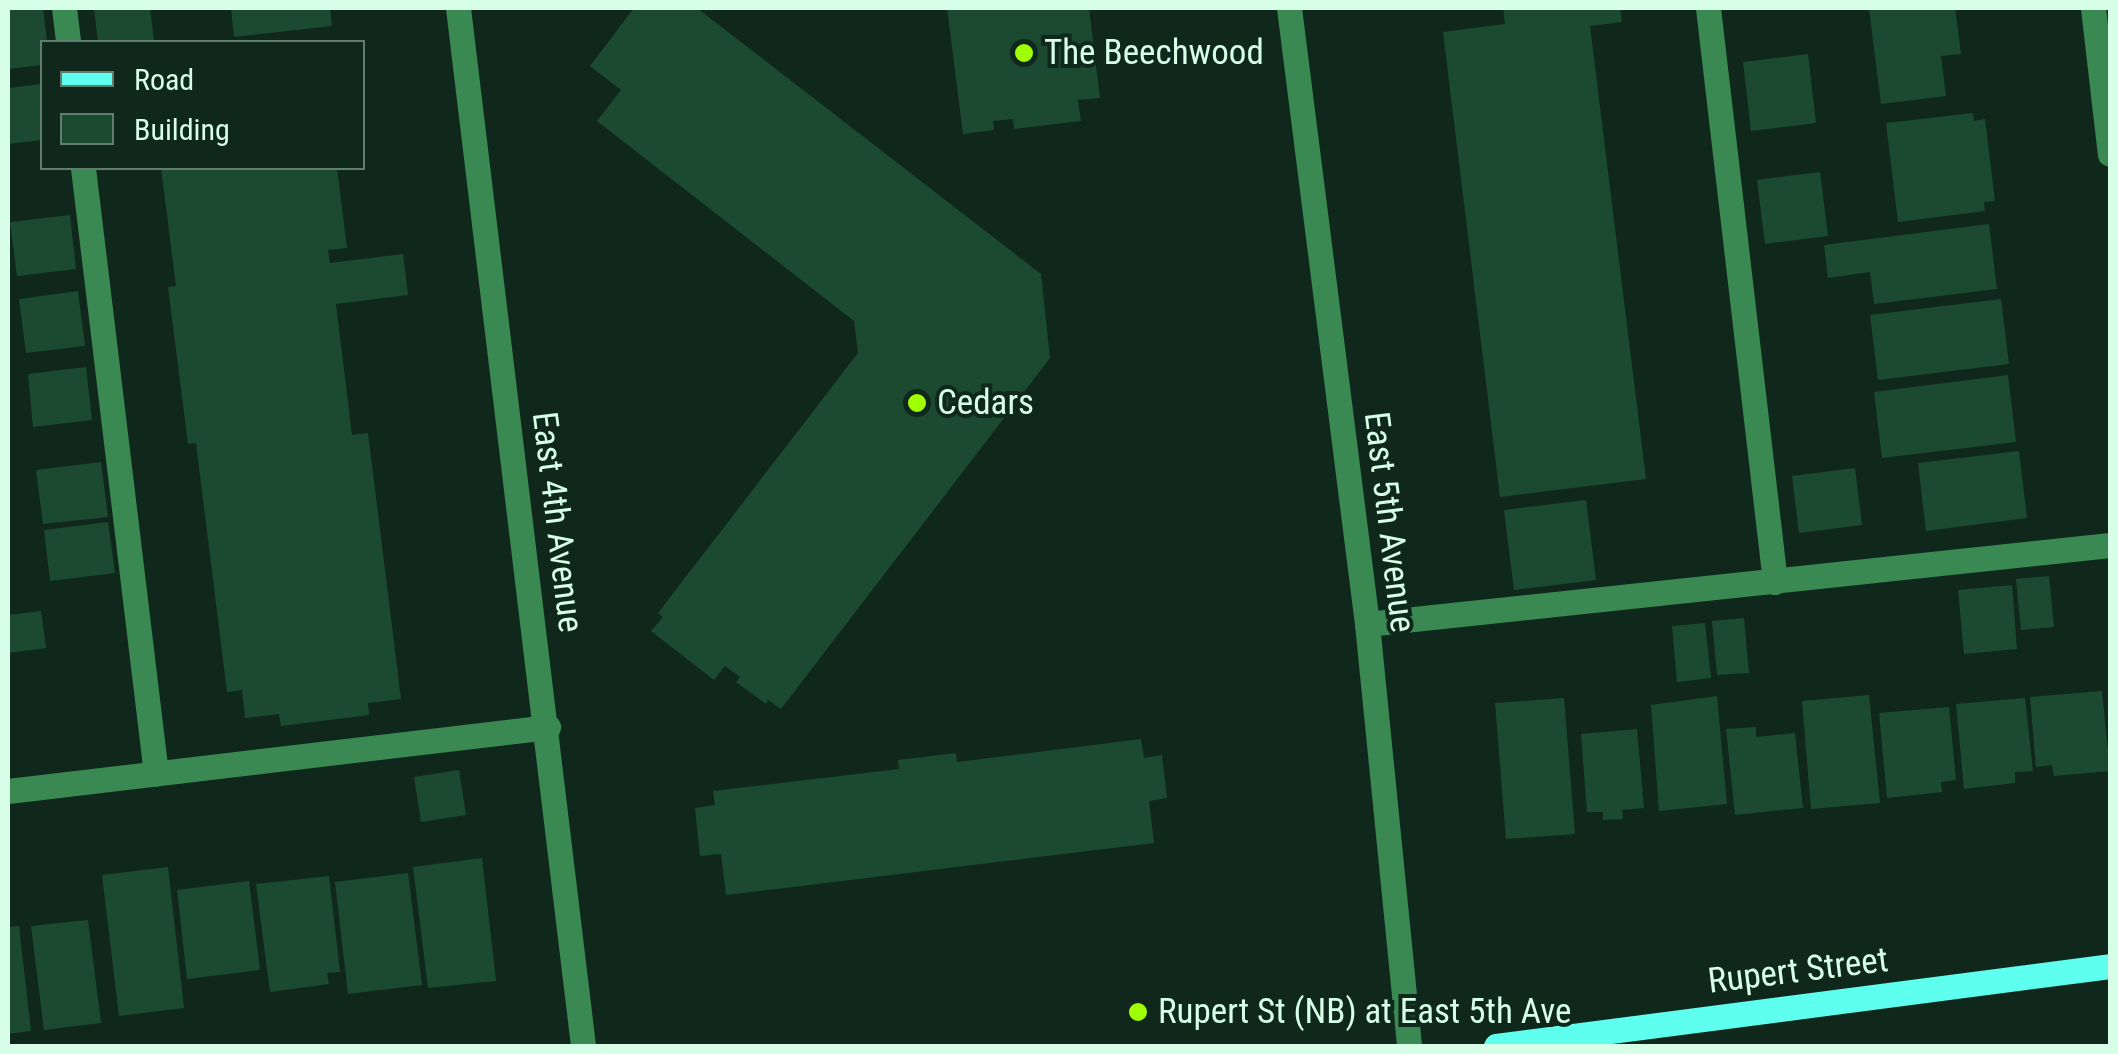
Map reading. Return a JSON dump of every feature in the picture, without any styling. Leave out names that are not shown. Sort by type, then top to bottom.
[{"type":"main road","name":"Rupert Street","points":[[1496,1046],[2110,966]]},
{"type":"street","points":[[64,8],[68,40]]},
{"type":"street","name":"East 4th Avenue","points":[[458,8],[548,727],[582,1046]]},
{"type":"street","name":"East 5th Avenue","points":[[1289,8],[1367,624],[1409,1046]]},
{"type":"street","points":[[1708,8],[1775,582]]},
{"type":"street","points":[[2093,8],[2110,154]]},
{"type":"street","points":[[83,170],[156,774]]},
{"type":"street","points":[[1367,624],[2110,545]]},
{"type":"street","points":[[8,791],[548,727]]},
{"type":"building","points":[[8,8],[43,8],[47,40],[40,40],[40,65],[8,69]]},
{"type":"building","points":[[94,8],[150,8],[154,40],[98,40]]},
{"type":"building","points":[[231,8],[330,8],[332,26],[234,37]]},
{"type":"building","name":"Cedars","points":[[634,8],[697,8],[1041,274],[1050,358],[781,709],[768,700],[766,704],[736,682],[740,677],[725,666],[714,680],[651,631],[663,617],[658,613],[858,353],[854,321],[597,121],[621,90],[590,66]]},
{"type":"building","name":"The Beechwood","points":[[947,8],[1089,8],[1100,98],[1078,100],[1081,121],[1014,129],[1013,119],[993,121],[994,130],[963,134]]},
{"type":"building","points":[[1503,8],[1620,8],[1622,22],[1590,26],[1646,479],[1500,497],[1443,32],[1505,24]]},
{"type":"building","points":[[1955,8],[1961,54],[1941,56],[1946,96],[1881,104],[1869,9]]},
{"type":"building","points":[[1808,54],[1816,123],[1751,131],[1743,62]]},
{"type":"building","points":[[40,84],[40,140],[8,144],[8,88]]},
{"type":"building","points":[[1973,113],[1974,121],[1985,119],[1995,201],[1984,202],[1985,211],[1898,222],[1886,123]]},
{"type":"building","points":[[161,170],[337,170],[347,248],[328,250],[330,263],[403,254],[408,295],[336,304],[352,435],[368,433],[401,699],[368,703],[369,715],[281,726],[279,714],[245,718],[242,690],[227,692],[196,443],[188,444],[168,287],[176,286]]},
{"type":"building","points":[[1820,172],[1828,236],[1765,244],[1757,180]]},
{"type":"building","points":[[70,215],[76,269],[17,276],[10,222]]},
{"type":"building","points":[[1989,224],[1997,289],[1874,304],[1870,272],[1828,278],[1824,245]]},
{"type":"building","points":[[78,291],[85,346],[26,353],[19,299]]},
{"type":"building","points":[[2001,299],[2009,364],[1878,380],[1870,315]]},
{"type":"building","points":[[86,367],[92,420],[33,427],[28,374]]},
{"type":"building","points":[[2008,375],[2016,442],[1882,458],[1874,392]]},
{"type":"building","points":[[2019,451],[2027,518],[1926,531],[1918,463]]},
{"type":"building","points":[[101,462],[108,517],[43,524],[36,470]]},
{"type":"building","points":[[1855,468],[1862,525],[1799,533],[1792,476]]},
{"type":"building","points":[[1586,500],[1596,580],[1514,590],[1504,510]]},
{"type":"building","points":[[108,522],[115,573],[50,581],[44,530]]},
{"type":"building","points":[[2049,576],[2054,627],[2021,630],[2016,579]]},
{"type":"building","points":[[2012,585],[2017,649],[1964,654],[1958,590]]},
{"type":"building","points":[[41,611],[46,648],[8,653],[8,615]]},
{"type":"building","points":[[1744,618],[1749,673],[1717,675],[1712,621]]},
{"type":"building","points":[[1705,623],[1711,678],[1677,682],[1672,626]]},
{"type":"building","points":[[2102,691],[2110,771],[2054,776],[2052,765],[2036,767],[2030,697]]},
{"type":"building","points":[[1869,695],[1880,803],[1811,809],[1802,701]]},
{"type":"building","points":[[1717,696],[1727,804],[1659,811],[1651,705]]},
{"type":"building","points":[[1564,698],[1575,834],[1506,839],[1495,703]]},
{"type":"building","points":[[2025,698],[2033,771],[2015,772],[2015,783],[1964,789],[1956,704]]},
{"type":"building","points":[[1949,707],[1956,780],[1941,782],[1942,792],[1887,798],[1879,713]]},
{"type":"building","points":[[1756,727],[1756,737],[1795,733],[1803,808],[1735,815],[1726,729]]},
{"type":"building","points":[[1637,729],[1644,808],[1622,810],[1623,819],[1603,820],[1603,812],[1587,812],[1581,734]]},
{"type":"building","points":[[1141,739],[1144,758],[1162,755],[1167,798],[1149,801],[1154,843],[726,895],[721,854],[700,856],[695,808],[715,805],[713,791],[899,769],[898,760],[956,753],[957,762]]},
{"type":"building","points":[[459,770],[466,815],[421,822],[414,777]]},
{"type":"building","points":[[482,858],[496,981],[428,988],[413,867]]},
{"type":"building","points":[[168,867],[184,1008],[119,1016],[102,875]]},
{"type":"building","points":[[408,873],[422,985],[348,994],[335,882]]},
{"type":"building","points":[[329,876],[340,972],[327,973],[329,984],[270,992],[256,884]]},
{"type":"building","points":[[249,881],[260,970],[187,979],[177,890]]},
{"type":"building","points":[[88,920],[101,1023],[44,1030],[31,926]]},
{"type":"building","points":[[19,926],[31,1031],[8,1034],[8,927]]},
{"type":"place","name":"The Beechwood","points":[[1024,53]]},
{"type":"place","name":"Cedars","points":[[917,403]]},
{"type":"place","name":"Rupert St (NB) at East 5th Ave","points":[[1138,1012]]}]
